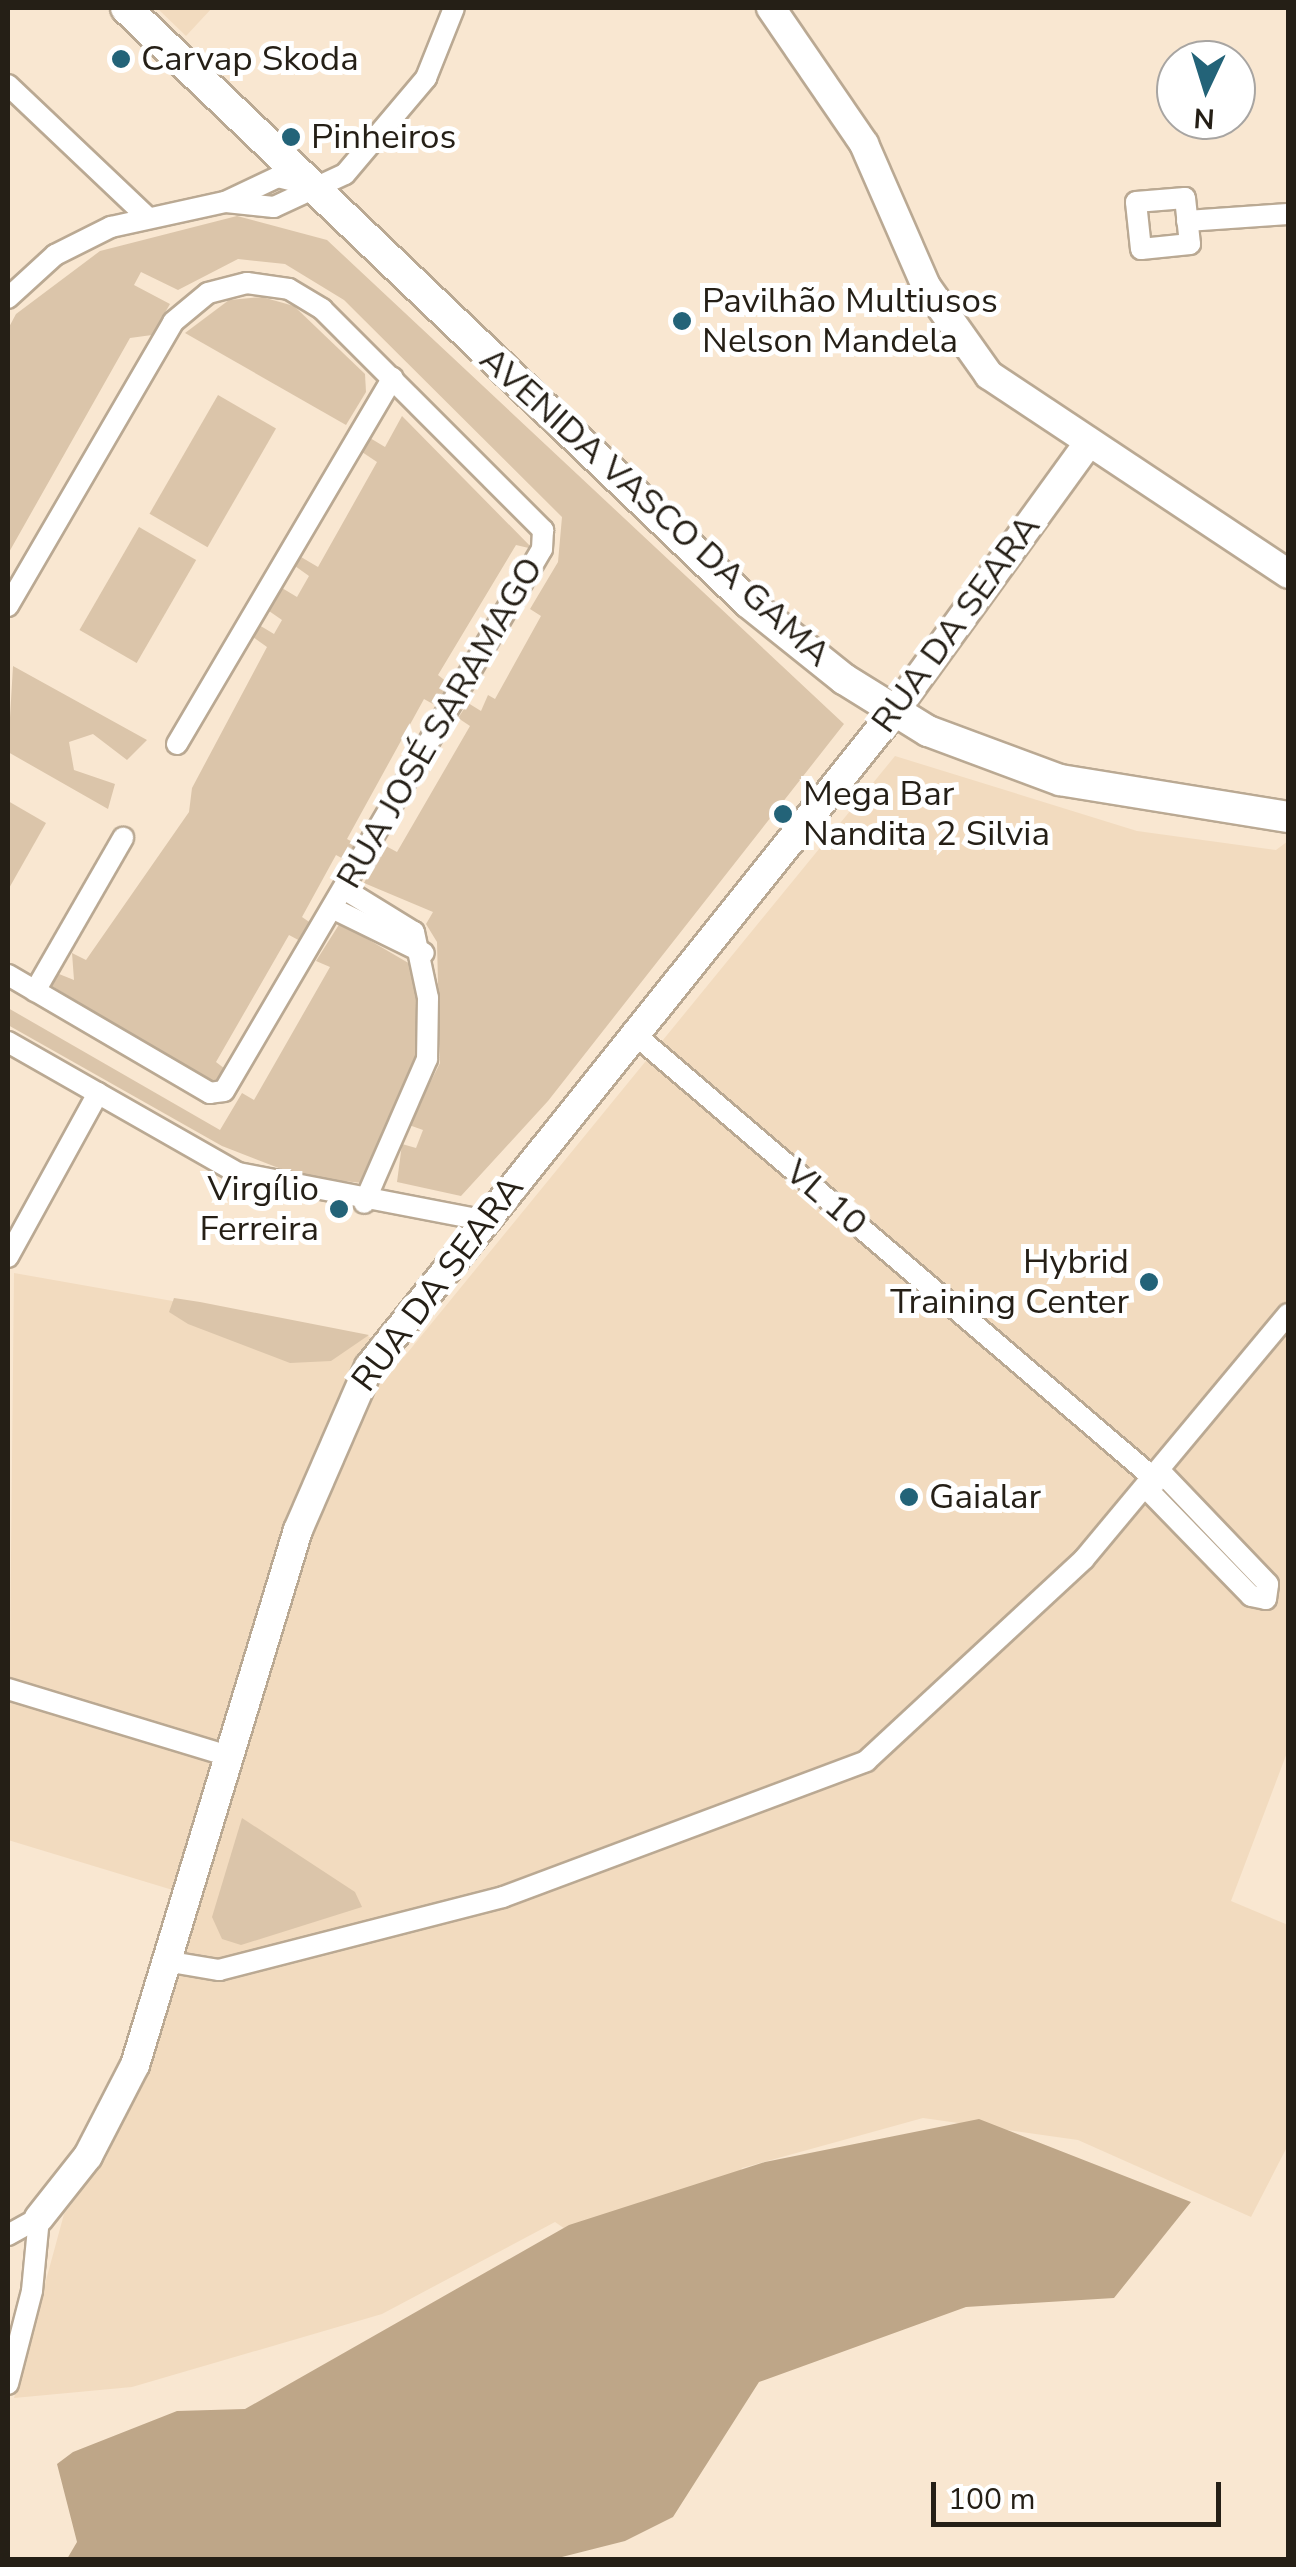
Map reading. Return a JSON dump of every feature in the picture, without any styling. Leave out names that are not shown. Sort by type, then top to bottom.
[{"type":"main road","name":"AVENIDA VASCO DA GAMA","points":[[126,8],[749,603],[893,713],[1060,780],[1288,817]]},
{"type":"street","points":[[8,298],[76,243],[146,216],[225,202],[274,206],[345,174],[426,78],[454,8]]},
{"type":"street","points":[[772,8],[864,144],[926,286],[989,375],[1288,574]]},
{"type":"street","points":[[8,85],[146,216]]},
{"type":"street","points":[[1187,222],[1288,214]]},
{"type":"street","name":"RUA JOSÉ SARAMAGO","points":[[8,606],[160,340],[197,300],[247,283],[289,288],[394,378],[537,519],[544,540],[344,888],[221,1092],[35,991]]},
{"type":"street","points":[[177,744],[394,378]]},
{"type":"street","name":"RUA DA SEARA","points":[[8,2235],[38,2218],[88,2156],[135,2065],[228,1756],[338,1427],[369,1367],[632,1032],[893,713],[1088,444]]},
{"type":"street","points":[[8,975],[35,991],[122,838]]},
{"type":"street","points":[[344,888],[414,932],[424,954],[427,1059],[364,1202]]},
{"type":"street","points":[[332,908],[424,954]]},
{"type":"street","name":"VL 10","points":[[632,1032],[1156,1482]]},
{"type":"street","points":[[8,1042],[238,1174],[364,1202],[484,1220]]},
{"type":"street","points":[[8,1256],[98,1094]]},
{"type":"street","points":[[165,1961],[219,1970],[503,1897],[866,1761],[912,1728],[1156,1482],[1288,1314]]},
{"type":"street","points":[[1156,1482],[1268,1584],[1266,1599],[1251,1596],[1156,1482]]},
{"type":"street","points":[[8,1689],[228,1756]]},
{"type":"street","points":[[8,2384],[32,2291],[38,2218]]},
{"type":"shaded area","points":[[157,8],[212,8],[186,36]]},
{"type":"shaded area","points":[[237,216],[327,240],[844,724],[548,1101],[461,1196],[397,1182],[402,1144],[416,1148],[423,1130],[409,1125],[440,1063],[437,942],[426,924],[433,912],[364,883],[384,845],[397,852],[470,726],[458,718],[468,703],[481,711],[488,695],[495,699],[541,616],[530,609],[558,562],[562,517],[344,300],[285,264],[238,259],[178,290],[141,272],[134,285],[170,304],[152,335],[130,338],[8,554],[8,329],[16,314],[100,251]]},
{"type":"shaded area","points":[[262,297],[294,306],[365,374],[366,392],[346,425],[185,333],[229,300]]},
{"type":"shaded area","points":[[218,395],[276,428],[208,547],[150,514]]},
{"type":"shaded area","points":[[402,416],[533,549],[516,545],[438,675],[452,686],[440,708],[424,699],[347,839],[360,846],[351,863],[336,855],[302,917],[315,926],[304,943],[289,935],[216,1062],[229,1072],[220,1089],[52,986],[59,974],[74,980],[72,953],[86,960],[189,812],[192,788],[267,647],[253,637],[259,625],[274,634],[282,620],[269,611],[282,588],[297,597],[309,576],[295,566],[301,557],[318,567],[377,462],[362,452],[370,438],[385,447]]},
{"type":"shaded area","points":[[139,527],[196,560],[137,663],[79,630]]},
{"type":"shaded area","points":[[13,666],[147,740],[127,760],[93,734],[69,742],[74,770],[115,784],[108,809],[8,752]]},
{"type":"shaded area","points":[[895,756],[1137,831],[1276,850],[1288,841],[1288,1750],[1231,1901],[1288,1925],[1288,2145],[1251,2217],[1078,2140],[923,2118],[742,2168],[673,2270],[632,2275],[555,2222],[382,2314],[132,2387],[14,2398],[64,2214],[106,2158],[154,2049],[199,1898],[8,1840],[14,1273],[366,1335],[404,1357]]},
{"type":"shaded area","points":[[8,801],[46,823],[8,890]]},
{"type":"shaded area","points":[[340,923],[417,968],[421,1060],[363,1183],[302,1177],[222,1146],[8,1025],[8,1008],[220,1130],[242,1093],[254,1100],[330,967],[316,961]]},
{"type":"shaded area","points":[[174,1298],[369,1335],[331,1361],[290,1363],[188,1324],[169,1312]]},
{"type":"shaded area","points":[[242,1818],[355,1892],[362,1907],[241,1945],[222,1939],[212,1917]]},
{"type":"shaded area","points":[[979,2119],[1191,2202],[1114,2298],[966,2307],[759,2382],[673,2517],[625,2541],[550,2560],[67,2559],[77,2542],[57,2464],[73,2452],[177,2411],[245,2409],[569,2225],[765,2162]]},
{"type":"place","name":"Carvap Skoda","points":[[121,59]]},
{"type":"place","name":"Pinheiros","points":[[291,137]]},
{"type":"place","name":"Pavilhão Multiusos Nelson Mandela","points":[[682,321]]},
{"type":"place","name":"Mega Bar Nandita 2 Silvia","points":[[783,814]]},
{"type":"place","name":"Virgílio Ferreira","points":[[339,1209]]},
{"type":"place","name":"Hybrid Training Center","points":[[1149,1282]]},
{"type":"place","name":"Gaialar","points":[[909,1497]]}]
